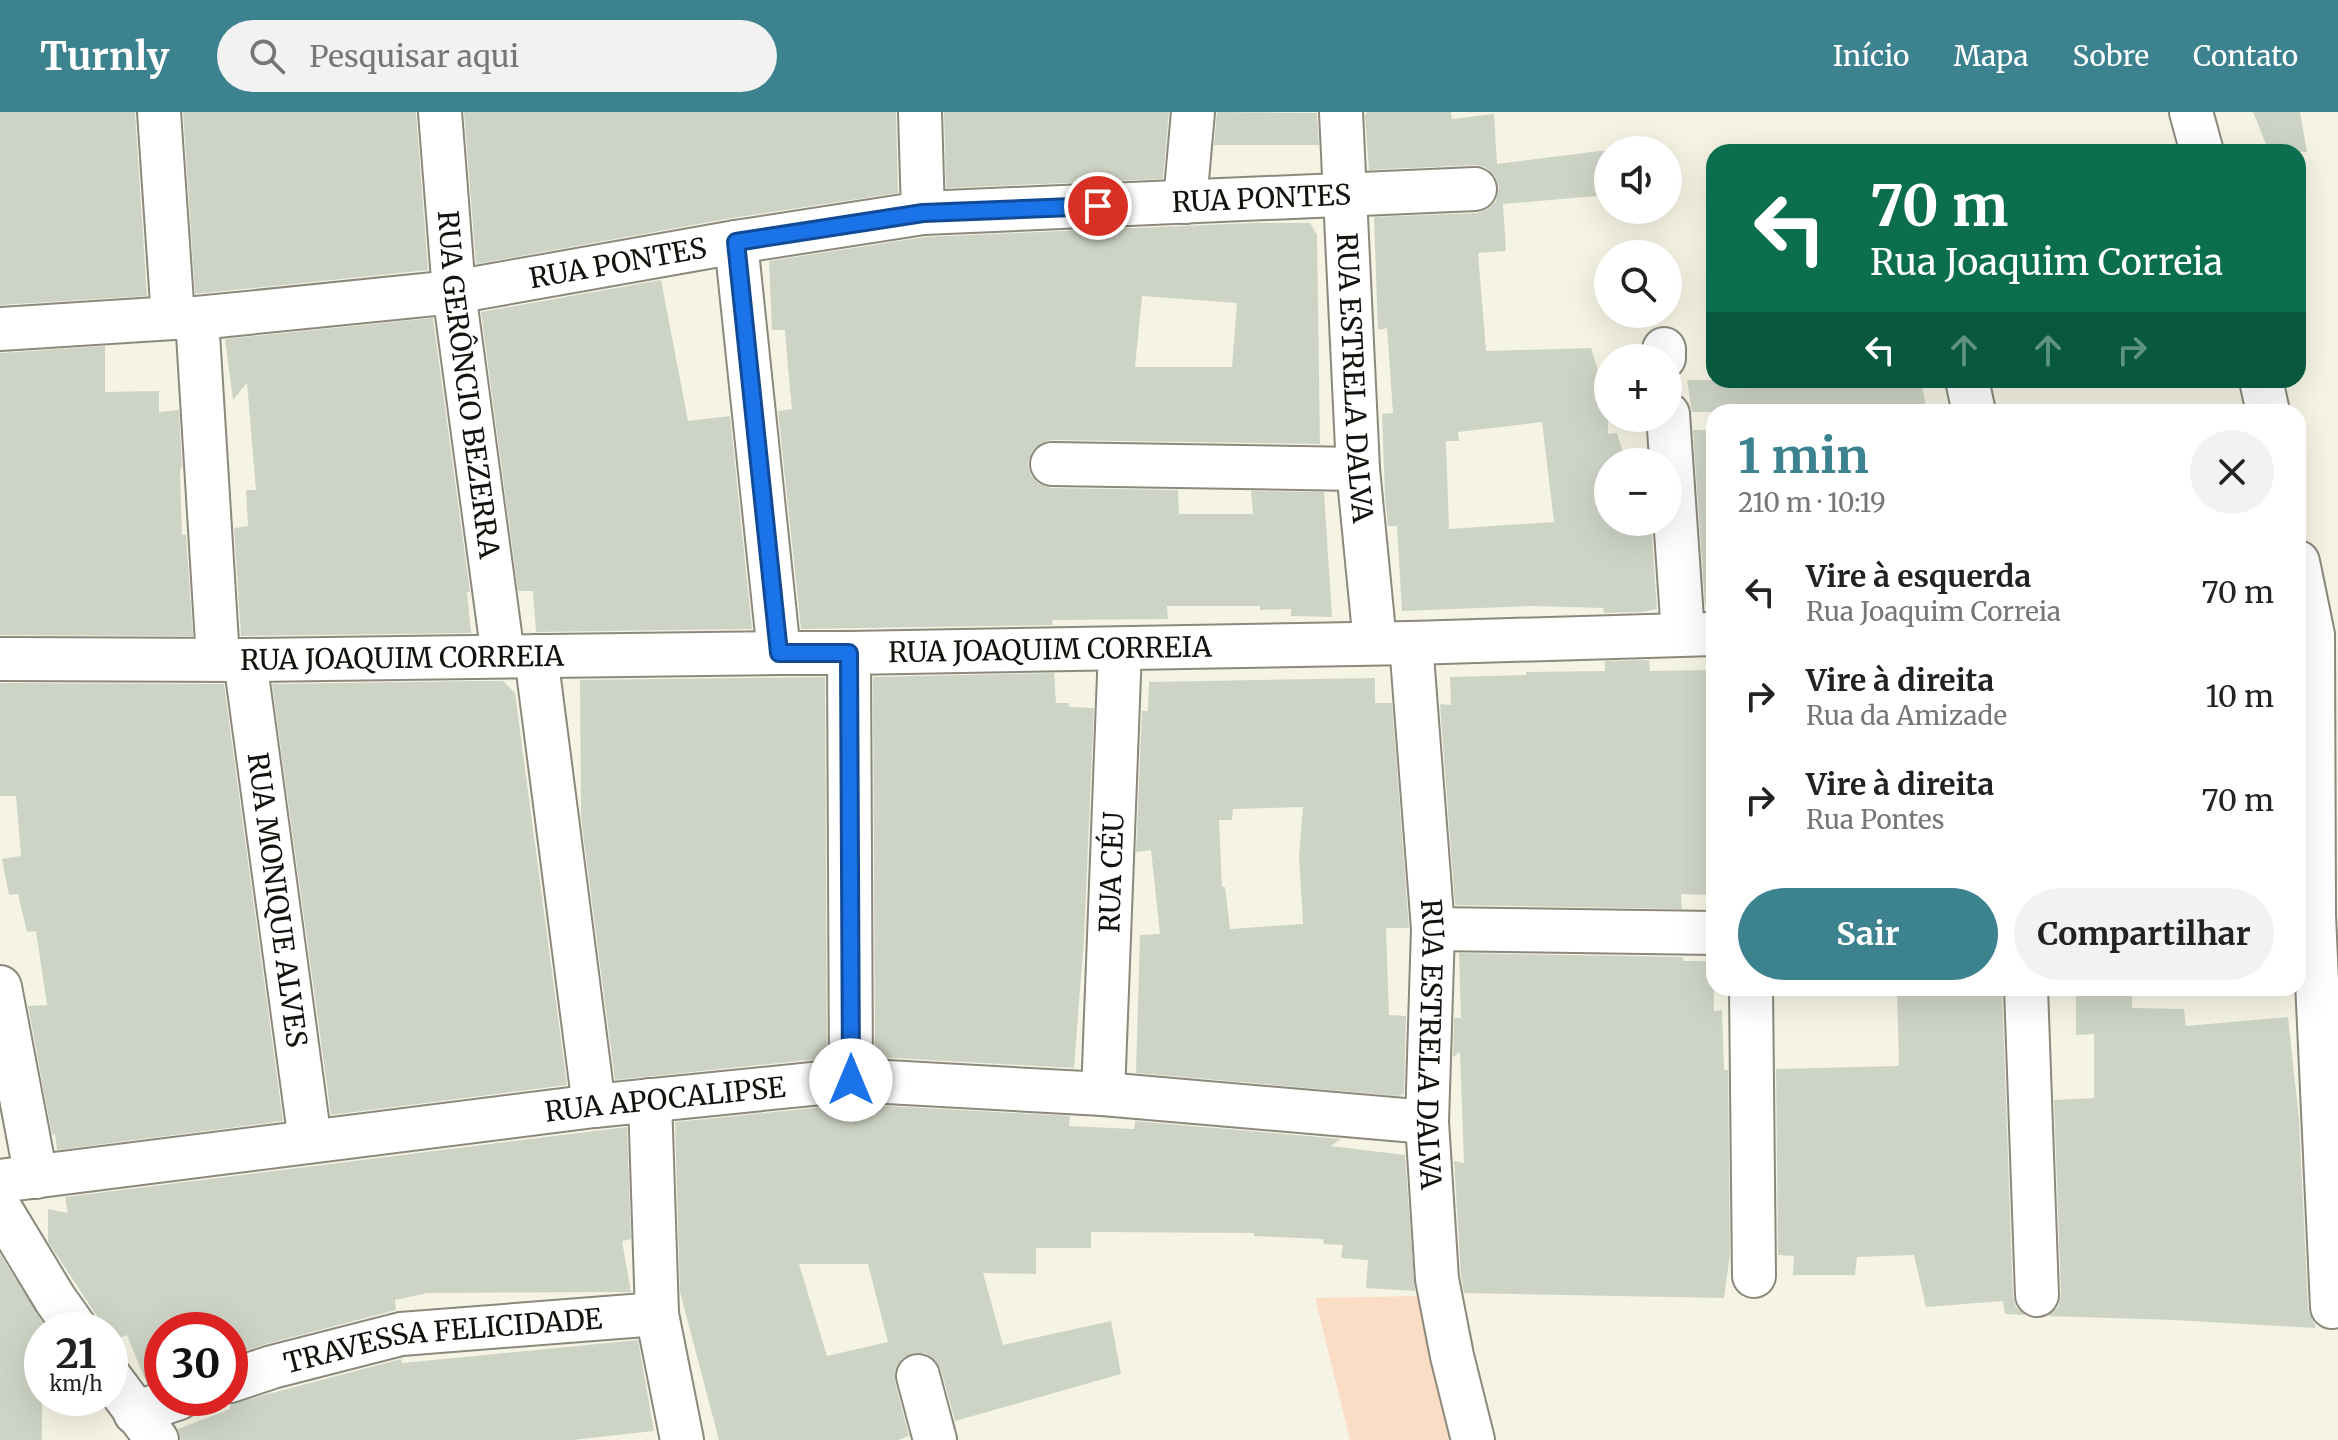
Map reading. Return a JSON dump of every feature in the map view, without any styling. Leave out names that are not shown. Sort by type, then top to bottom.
[{"type":"street","name":"RUA MONIQUE ALVES","points":[[159,112],[232,659],[310,1141]]},
{"type":"street","name":"RUA GERÔNCIO BEZERRA","points":[[440,112],[454,292],[594,1106]]},
{"type":"street","points":[[920,112],[923,213]]},
{"type":"street","points":[[1185,202],[1193,112]]},
{"type":"street","name":"RUA ESTRELA DALVA","points":[[1341,112],[1358,469],[1393,643],[1433,929],[1427,1122],[1437,1279],[1473,1440]]},
{"type":"street","points":[[2191,112],[2200,144]]},
{"type":"street","name":"RUA PONTES","points":[[0,329],[185,318],[454,292],[736,242],[923,213],[1475,189]]},
{"type":"street","points":[[736,242],[779,653]]},
{"type":"street","points":[[1670,432],[1698,634]]},
{"type":"street","points":[[1052,464],[1358,469]]},
{"type":"street","points":[[2306,594],[2316,634],[2306,916],[2332,1307]]},
{"type":"street","name":"RUA JOAQUIM CORREIA","points":[[0,659],[849,653],[1698,634]]},
{"type":"street","name":"RUA CÉU","points":[[1103,1094],[1120,649]]},
{"type":"street","points":[[849,653],[851,1080]]},
{"type":"street","points":[[1433,929],[1706,933]]},
{"type":"street","points":[[0,987],[18,1179]]},
{"type":"street","points":[[1751,996],[1754,1276]]},
{"type":"street","points":[[2026,996],[2037,1295]]},
{"type":"street","name":"RUA APOCALIPSE","points":[[18,1179],[594,1106],[851,1080],[1103,1094],[1427,1122]]},
{"type":"street","points":[[650,1100],[657,1314],[682,1440]]},
{"type":"street","points":[[0,1208],[64,1312]]},
{"type":"street","name":"TRAVESSA FELICIDADE","points":[[248,1375],[401,1334],[657,1314]]},
{"type":"street","points":[[918,1376],[935,1440]]},
{"type":"street","points":[[128,1402],[146,1426]]},
{"type":"shaded area","points":[[1419,1296],[1451,1440],[1350,1440],[1315,1298]]},
{"type":"building","points":[[0,112],[135,112],[147,296],[0,305]]},
{"type":"building","points":[[183,112],[416,112],[428,270],[195,294]]},
{"type":"building","points":[[464,112],[896,112],[898,193],[732,218],[476,264]]},
{"type":"building","points":[[944,112],[1169,112],[1163,179],[946,188]]},
{"type":"building","points":[[1217,112],[1317,113],[1319,145],[1214,145]]},
{"type":"building","points":[[1367,112],[1451,112],[1452,119],[1494,114],[1497,164],[1594,152],[1594,196],[1503,204],[1506,251],[1478,253],[1486,351],[1591,348],[1594,358],[1594,432],[1617,433],[1622,448],[1594,448],[1594,536],[1652,536],[1657,609],[1604,613],[1603,608],[1531,606],[1402,611],[1397,526],[1388,526],[1385,497],[1382,414],[1393,413],[1387,328],[1378,330],[1374,217],[1477,213],[1488,209],[1496,201],[1499,187],[1495,176],[1485,167],[1475,165],[1369,170]],"holes":[[[1542,422],[1554,522],[1449,529],[1446,441],[1459,441],[1458,432]]]},
{"type":"building","points":[[2253,112],[2300,112],[2306,144],[2266,144]]},
{"type":"building","points":[[1310,223],[1317,235],[1320,444],[1052,440],[1041,443],[1032,451],[1028,464],[1031,476],[1039,484],[1051,488],[1178,490],[1179,514],[1253,514],[1251,491],[1324,492],[1332,617],[1291,616],[1291,609],[1260,610],[1260,606],[1167,606],[1168,619],[1052,620],[1053,625],[801,629],[778,411],[792,409],[785,330],[772,330],[769,261],[925,237]],"holes":[[[1142,296],[1237,303],[1232,367],[1135,367]]]},
{"type":"building","points":[[661,280],[688,421],[730,416],[752,629],[536,632],[533,591],[518,591],[481,312]]},
{"type":"building","points":[[433,318],[470,592],[467,592],[471,633],[241,636],[234,528],[248,526],[246,490],[256,490],[247,383],[233,400],[225,339]]},
{"type":"building","points":[[105,346],[105,392],[159,391],[159,412],[179,410],[182,535],[186,535],[193,636],[0,635],[0,353]]},
{"type":"building","points":[[1687,380],[1706,380],[1706,388],[1922,388],[1926,404],[1706,404],[1706,412],[1692,412]]},
{"type":"building","points":[[1693,430],[1706,430],[1705,604]]},
{"type":"building","points":[[1649,660],[1650,671],[1706,670],[1706,895],[1681,894],[1682,909],[1455,905],[1440,704],[1451,705],[1450,677],[1605,671],[1605,661]]},
{"type":"building","points":[[1054,673],[1056,703],[1094,708],[1084,939],[1074,1068],[875,1057],[873,677]]},
{"type":"building","points":[[825,677],[827,1058],[615,1080],[581,818],[580,680]]},
{"type":"building","points":[[1375,678],[1375,703],[1392,703],[1409,928],[1386,928],[1389,1015],[1406,1016],[1404,1093],[1400,1096],[1136,1073],[1140,935],[1160,934],[1151,850],[1136,852],[1142,711],[1148,711],[1149,682]],"holes":[[[1303,807],[1299,856],[1303,924],[1230,929],[1225,887],[1222,887],[1219,820],[1232,820],[1233,809]]]},
{"type":"building","points":[[503,681],[515,693],[567,1085],[331,1115],[272,684]]},
{"type":"building","points":[[0,683],[224,684],[283,1121],[57,1150],[28,1006],[47,1005],[36,931],[27,932],[18,894],[9,895],[2,859],[21,856],[16,796],[0,796]]},
{"type":"building","points":[[1459,953],[1683,957],[1683,961],[1706,961],[1706,996],[1714,996],[1714,1011],[1722,1010],[1724,1070],[1728,1070],[1730,1254],[1724,1298],[1464,1293],[1454,1161],[1464,1163],[1460,1052],[1453,1057],[1454,1018],[1461,1018]]},
{"type":"building","points":[[1897,996],[2002,996],[2013,1296],[2016,1307],[2025,1315],[2005,1314],[2003,1301],[1926,1307],[1914,1255],[1857,1257],[1855,1275],[1793,1275],[1794,1256],[1778,1255],[1776,1069],[1899,1066]]},
{"type":"building","points":[[2076,996],[2132,996],[2132,1008],[2184,1009],[2186,1026],[2288,1017],[2299,1119],[2308,1308],[2316,1328],[2048,1316],[2058,1307],[2061,1294],[2054,1100],[2094,1098],[2094,1034],[2076,1035]]},
{"type":"building","points":[[852,1104],[1070,1116],[1069,1126],[1134,1129],[1135,1121],[1341,1139],[1331,1146],[1405,1155],[1415,1291],[1366,1288],[1368,1260],[1341,1258],[1343,1245],[1324,1244],[1323,1239],[1254,1236],[1254,1233],[1091,1232],[1091,1248],[1036,1248],[1036,1274],[983,1273],[1003,1345],[1111,1321],[1121,1374],[955,1421],[941,1370],[935,1360],[925,1353],[913,1353],[902,1359],[895,1371],[909,1436],[898,1440],[719,1440],[680,1292],[675,1122]],"holes":[[[799,1264],[868,1264],[888,1342],[827,1356]]]},
{"type":"building","points":[[627,1127],[631,1239],[622,1241],[631,1292],[427,1293],[395,1300],[396,1310],[248,1350],[248,1312],[144,1312],[144,1377],[128,1337],[128,1312],[94,1312],[48,1242],[48,1209],[68,1213],[65,1197]]},
{"type":"building","points":[[0,1254],[37,1312],[24,1312],[24,1416],[42,1416],[42,1440],[0,1440]]},
{"type":"building","points":[[638,1340],[654,1431],[572,1440],[181,1440],[178,1429],[212,1416],[248,1416],[248,1399],[401,1359],[402,1363]]},
{"type":"route","points":[[851,1080],[849,653],[779,653],[736,242],[923,213],[1098,206]]}]
